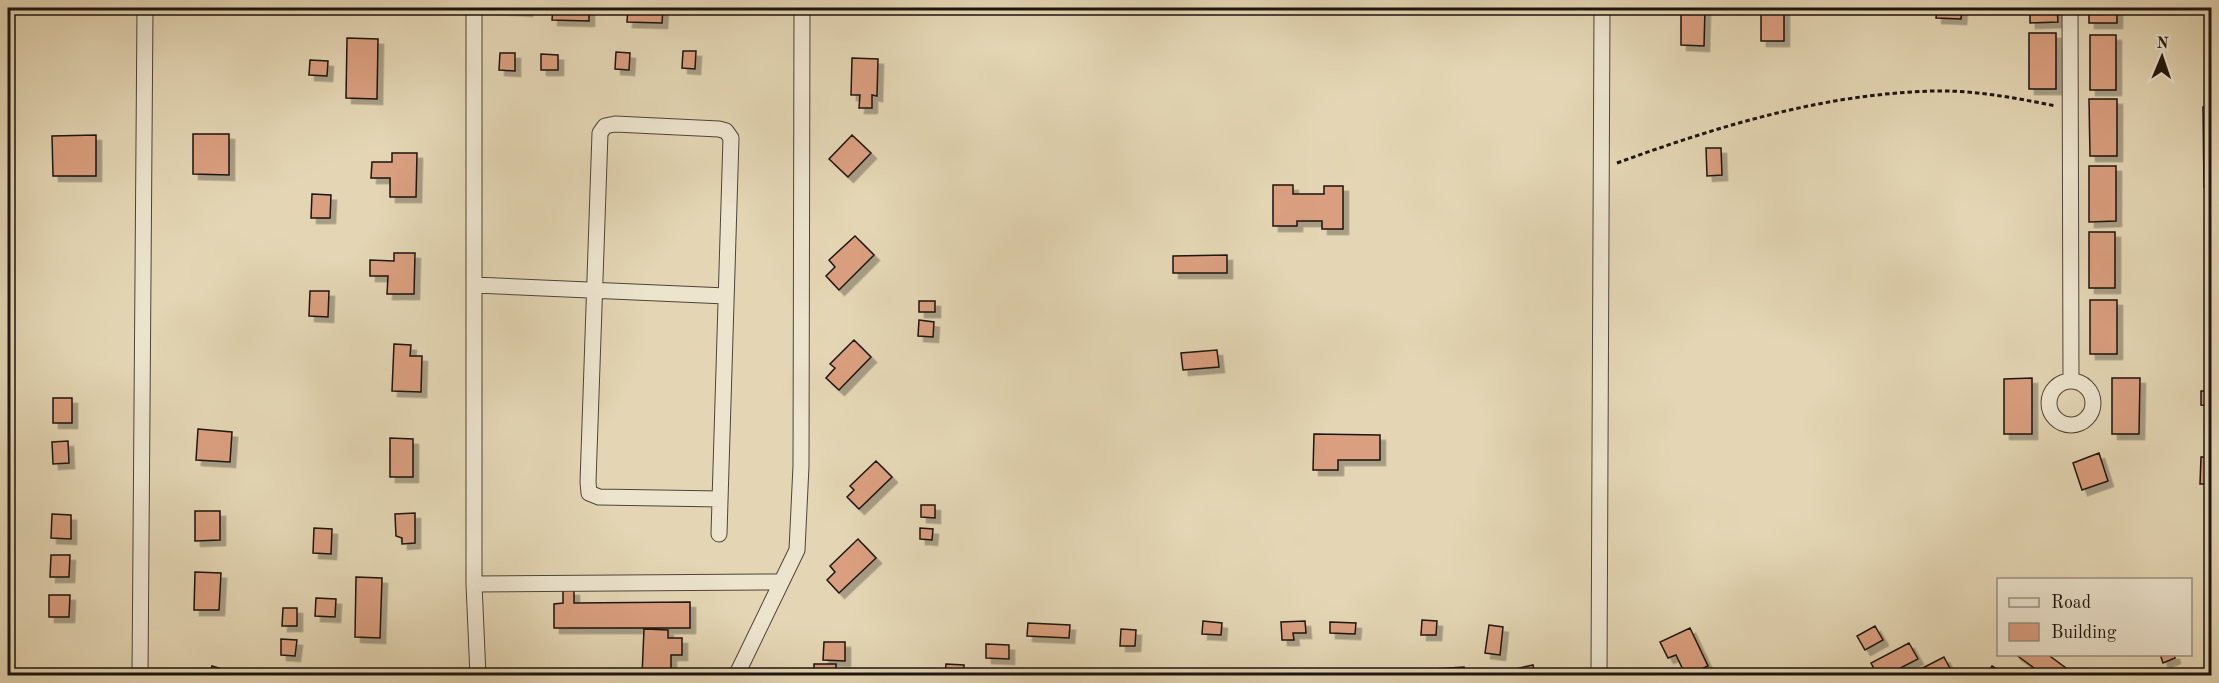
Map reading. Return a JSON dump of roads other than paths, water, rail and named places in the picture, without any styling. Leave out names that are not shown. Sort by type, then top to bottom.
[{"type":"street","points":[[140,675],[145,8]]},
{"type":"street","points":[[474,8],[474,584],[478,675]]},
{"type":"street","points":[[736,675],[797,550],[801,466],[802,8]]},
{"type":"street","points":[[1599,675],[1602,8]]},
{"type":"street","points":[[2070,8],[2071,380]]},
{"type":"street","points":[[719,534],[731,138],[719,129],[615,124],[605,126],[600,133],[589,493],[599,497],[720,499]]},
{"type":"street","points":[[474,285],[726,296]]},
{"type":"street","points":[[474,584],[781,582]]}]
